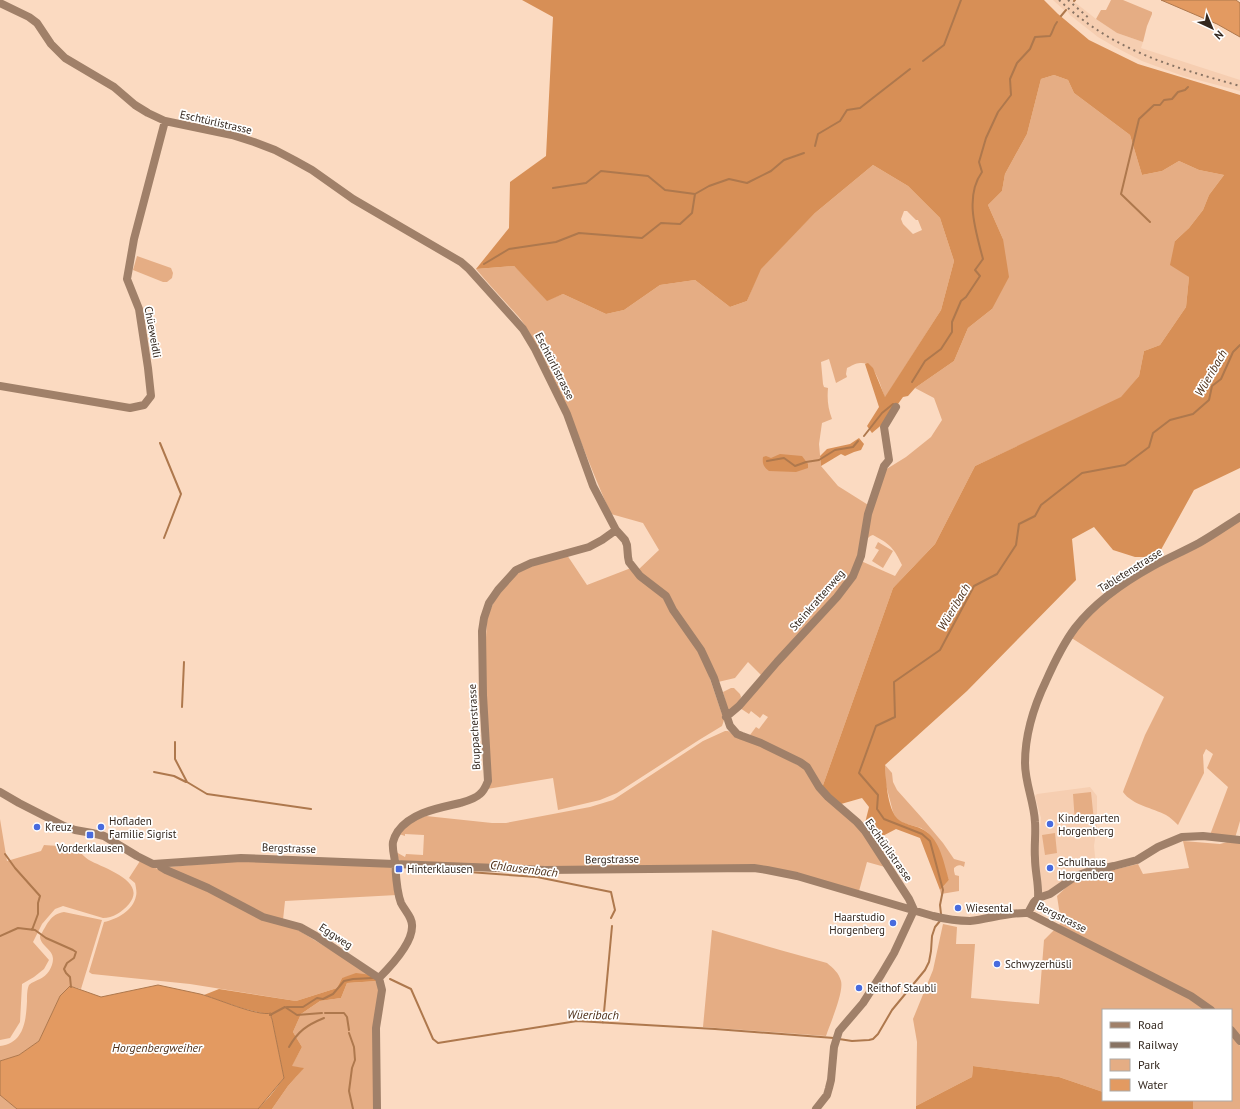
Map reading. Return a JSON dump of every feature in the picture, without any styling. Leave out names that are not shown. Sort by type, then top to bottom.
[{"type":"street","name":"Eschtürlistrasse","points":[[1,6],[29,17],[37,23],[51,44],[65,58],[114,87],[135,105],[165,121],[232,135],[275,150],[306,167],[353,199],[461,262],[469,269],[523,329],[535,349],[567,414],[593,486],[616,530],[625,540],[629,562],[640,576],[666,596],[676,614],[701,650],[714,678],[730,726],[737,734],[794,758],[807,767],[823,792],[857,822],[864,831],[909,899],[914,910]]},
{"type":"street","name":"Chüeweidli","points":[[0,386],[130,408],[144,405],[151,396],[139,309],[127,279],[134,239],[165,121]]},
{"type":"street","name":"Steinkrattenweg","points":[[726,717],[739,706],[837,597],[853,576],[861,556],[868,514],[884,466],[889,460],[884,428],[896,407]]},
{"type":"street","name":"Tabletenstrasse","points":[[1038,898],[1034,858],[1036,822],[1031,793],[1026,779],[1026,746],[1031,720],[1041,691],[1060,651],[1075,628],[1092,609],[1110,593],[1151,567],[1198,543],[1240,517]]},
{"type":"street","name":"Bruppacherstrasse","points":[[380,978],[395,962],[400,954],[411,934],[412,926],[410,917],[404,909],[400,898],[393,843],[397,832],[408,821],[424,813],[473,799],[483,791],[486,785],[488,777],[483,694],[482,631],[484,618],[489,603],[498,590],[516,570],[531,563],[589,547],[616,530]]},
{"type":"street","name":"Bergstrasse","points":[[0,792],[64,826],[75,830],[92,832],[104,836],[153,864],[241,858],[546,870],[754,868],[797,876],[933,916],[964,921],[980,920],[1018,913],[1028,913],[1191,996],[1210,1009]]},
{"type":"street","points":[[1028,913],[1038,898],[1050,894],[1076,876],[1090,871],[1137,860],[1158,847],[1182,837],[1203,836],[1240,840]]},
{"type":"street","name":"Eggweg","points":[[159,864],[166,870],[208,888],[263,918],[300,927],[380,978]]},
{"type":"street","points":[[816,1109],[827,1095],[831,1080],[834,1047],[839,1031],[863,1003],[881,975],[914,910]]},
{"type":"street","points":[[377,1109],[376,1028],[382,990],[380,978]]},
{"type":"street","points":[[1232,1031],[1240,1040]]},
{"type":"shaded area","points":[[522,0],[1044,0],[1089,40],[1138,64],[1240,95],[1240,468],[1194,490],[1157,557],[1135,557],[1113,550],[1094,527],[1072,539],[1076,580],[967,691],[885,765],[888,796],[893,812],[902,822],[919,827],[928,833],[939,848],[949,880],[940,890],[920,838],[896,829],[877,839],[875,834],[871,836],[864,827],[869,807],[862,798],[841,804],[822,788],[893,588],[935,544],[975,466],[1121,397],[1139,376],[1144,351],[1160,345],[1186,307],[1189,277],[1170,265],[1175,241],[1189,228],[1203,210],[1209,195],[1224,175],[1199,170],[1179,161],[1162,171],[1142,175],[1130,135],[1074,93],[1068,80],[1054,75],[1041,79],[1027,134],[1005,174],[1002,191],[988,205],[1003,239],[1009,277],[992,309],[968,328],[954,361],[915,388],[908,396],[903,397],[885,422],[872,433],[867,426],[879,407],[865,364],[868,363],[873,368],[885,397],[941,310],[954,261],[940,218],[908,186],[873,165],[815,213],[761,269],[747,301],[730,307],[695,280],[660,285],[624,310],[606,314],[563,294],[547,301],[514,266],[476,269],[509,228],[510,182],[546,156],[553,17]]},
{"type":"shaded area","points":[[1053,0],[1072,0],[1117,33],[1143,42],[1141,48],[1240,80],[1240,91],[1183,76],[1142,61],[1098,37]]},
{"type":"shaded area","points":[[859,438],[864,444],[861,450],[845,456],[841,454],[821,466],[820,456],[827,449],[850,444]]},
{"type":"shaded area","points":[[780,454],[802,456],[808,464],[808,468],[796,472],[769,471],[764,465],[763,457],[766,456],[771,458]]},
{"type":"shaded area","points":[[1090,787],[1097,796],[1097,825],[1094,846],[1096,867],[1044,894],[1042,892],[1038,853],[1041,818],[1035,796],[1037,794]]},
{"type":"shaded area","points":[[356,973],[372,975],[377,981],[347,983],[341,998],[320,1001],[301,1014],[293,1032],[302,1047],[292,1066],[304,1068],[288,1086],[272,1109],[258,1109],[284,1078],[271,1017],[272,1015],[229,1004],[204,995],[219,989],[296,1001],[337,988],[342,978]]},
{"type":"shaded area","points":[[973,1066],[1059,1077],[1102,1092],[1102,1101],[1193,1101],[1193,1109],[916,1109],[916,1106],[972,1077]]},
{"type":"green space","points":[[1111,0],[1123,0],[1152,12],[1143,42],[1117,33],[1096,19],[1101,10],[1106,10]]},
{"type":"green space","points":[[1054,75],[1068,80],[1074,93],[1130,135],[1142,175],[1162,171],[1179,161],[1199,170],[1224,175],[1209,195],[1203,210],[1189,228],[1175,241],[1189,277],[1186,307],[1160,345],[1144,351],[1139,376],[1121,398],[975,466],[935,544],[893,588],[822,788],[815,775],[750,735],[756,727],[759,729],[768,717],[763,714],[760,718],[751,711],[749,714],[740,708],[765,679],[748,662],[735,678],[718,682],[682,620],[638,570],[659,550],[643,523],[611,514],[561,393],[537,346],[521,319],[476,269],[514,266],[547,300],[563,294],[606,314],[624,310],[660,285],[695,280],[730,307],[747,301],[760,269],[815,213],[873,165],[908,186],[940,218],[954,261],[941,310],[885,398],[877,376],[870,366],[865,363],[860,363],[847,368],[847,377],[836,383],[829,359],[821,362],[823,384],[824,387],[828,388],[828,404],[832,419],[822,423],[819,444],[821,466],[838,486],[873,508],[885,470],[906,457],[931,437],[942,420],[934,398],[915,388],[954,361],[968,328],[992,309],[1003,239],[988,205],[1002,191],[1005,174],[1027,134],[1041,79]],"holes":[[[904,211],[907,211],[916,220],[918,220],[922,230],[913,234],[903,224],[901,219]],[[873,535],[891,547],[899,559],[902,565],[895,576],[861,561],[866,542],[870,536]]]},
{"type":"green space","points":[[137,256],[171,268],[173,273],[172,278],[167,282],[163,282],[133,270]]},
{"type":"green space","points":[[1240,520],[1240,821],[1235,838],[1210,835],[1228,787],[1207,768],[1213,754],[1206,749],[1203,755],[1204,773],[1178,825],[1166,815],[1143,806],[1132,800],[1123,792],[1145,735],[1164,697],[1070,637],[1084,619],[1116,591]]},
{"type":"green space","points":[[878,542],[893,551],[883,568],[872,561],[879,550],[875,548]]},
{"type":"green space","points":[[567,555],[587,585],[631,568],[663,596],[699,652],[707,670],[724,720],[722,726],[617,793],[600,800],[558,810],[553,778],[487,789],[483,699],[487,617],[497,595],[520,570]]},
{"type":"green space","points":[[734,688],[741,697],[738,703],[728,711],[723,692]]},
{"type":"green space","points":[[725,731],[757,744],[802,767],[858,826],[885,867],[867,862],[859,891],[773,868],[563,868],[399,860],[396,852],[405,857],[406,854],[423,855],[424,835],[405,834],[405,836],[399,834],[408,823],[426,816],[492,823],[506,823],[590,807],[613,800],[703,741]]},
{"type":"green space","points":[[885,765],[892,773],[893,782],[897,790],[943,843],[954,859],[965,862],[964,867],[959,865],[954,868],[955,875],[959,876],[959,891],[941,894],[940,890],[949,880],[928,833],[921,828],[897,820],[893,812],[886,785]]},
{"type":"green space","points":[[1091,792],[1094,821],[1075,823],[1073,794]]},
{"type":"green space","points":[[0,819],[7,861],[41,851],[44,845],[74,848],[89,860],[121,876],[133,889],[133,896],[129,904],[123,910],[114,916],[107,918],[63,906],[55,909],[42,924],[33,942],[49,960],[44,969],[22,984],[20,1022],[10,1038],[0,1040]]},
{"type":"green space","points":[[1055,833],[1057,853],[1045,855],[1042,835]]},
{"type":"green space","points":[[1183,841],[1220,844],[1231,841],[1240,842],[1240,1036],[1232,1027],[1232,1009],[1214,1009],[1201,999],[1059,925],[1061,922],[1057,896],[1075,879],[1138,864],[1143,874],[1189,868]]},
{"type":"green space","points":[[140,861],[298,930],[372,975],[342,978],[337,988],[296,1001],[190,984],[92,974],[89,972],[104,922],[124,914],[132,906],[136,896],[135,883],[129,878]]},
{"type":"green space","points":[[235,861],[391,867],[397,895],[285,901],[283,920],[263,915],[170,869],[169,867]]},
{"type":"green space","points":[[64,912],[102,920],[81,989],[70,986],[60,996],[39,1041],[19,1055],[0,1061],[0,1046],[14,1041],[22,1030],[26,1016],[27,993],[29,985],[45,976],[52,965],[53,959],[51,953],[42,942],[40,936],[47,924],[55,915]]},
{"type":"green space","points":[[943,924],[957,927],[956,944],[975,944],[971,998],[1039,1004],[1044,940],[1055,929],[1196,1002],[1204,1009],[1102,1009],[1102,1092],[1059,1077],[973,1066],[972,1077],[916,1106],[917,1042],[913,1019],[933,970]]},
{"type":"green space","points":[[712,930],[827,963],[836,971],[841,981],[839,1000],[826,1036],[703,1027]]},
{"type":"green space","points":[[377,981],[379,995],[374,1109],[272,1109],[303,1068],[291,1067],[302,1047],[293,1032],[301,1014],[320,1001],[341,998],[347,983]]},
{"type":"green space","points":[[1232,1036],[1240,1046],[1240,1109],[1193,1109],[1193,1101],[1232,1101]]},
{"type":"green space","points":[[0,1095],[17,1109],[0,1109]]},
{"type":"water","points":[[1161,0],[1236,0],[1240,3],[1240,37],[1217,24]]},
{"type":"water","name":"Horgenbergweiher","points":[[158,985],[200,994],[257,1012],[272,1014],[271,1017],[284,1078],[258,1109],[17,1109],[0,1095],[0,1061],[19,1055],[39,1041],[60,996],[70,986],[101,997]]},
{"type":"waterway","points":[[923,61],[944,45],[961,0]]},
{"type":"waterway","points":[[1061,16],[1066,10]]},
{"type":"waterway","points":[[912,382],[925,361],[941,349],[952,332],[952,322],[961,301],[966,297],[980,276],[975,270],[983,259],[977,238],[973,215],[973,203],[974,192],[982,172],[979,162],[986,138],[998,112],[1011,95],[1010,79],[1017,63],[1030,49],[1035,37],[1050,36],[1057,22]]},
{"type":"waterway","points":[[815,146],[818,134],[840,121],[847,110],[860,108],[910,69]]},
{"type":"waterway","points":[[1150,222],[1121,194],[1139,119],[1154,105],[1160,105],[1164,100],[1172,99],[1178,92],[1185,90],[1188,87]]},
{"type":"waterway","points":[[484,264],[509,249],[556,242],[579,233],[642,238],[661,223],[680,224],[692,213],[695,194],[709,186],[729,179],[747,183],[771,171],[784,160],[804,153]]},
{"type":"waterway","points":[[553,188],[586,183],[601,171],[648,176],[665,190],[695,194]]},
{"type":"waterway","name":"Wüeribach","points":[[941,914],[940,905],[943,890],[930,841],[922,834],[884,819],[877,809],[878,795],[859,773],[876,726],[895,717],[894,682],[940,650],[974,586],[997,574],[1016,545],[1019,524],[1035,516],[1041,505],[1082,473],[1125,465],[1149,447],[1153,433],[1170,420],[1193,414],[1209,400],[1212,386],[1221,379],[1233,352],[1240,345]]},
{"type":"waterway","points":[[864,436],[882,413],[893,404]]},
{"type":"waterway","points":[[767,461],[784,458],[795,466],[806,462],[819,460],[835,450],[853,447],[858,441]]},
{"type":"waterway","points":[[160,443],[181,494],[164,538]]},
{"type":"waterway","points":[[182,707],[184,662]]},
{"type":"waterway","points":[[175,742],[175,759],[187,782],[207,794],[311,809]]},
{"type":"waterway","points":[[154,772],[174,776],[186,782]]},
{"type":"waterway","points":[[5,854],[15,868],[40,896],[38,903],[38,914],[32,930]]},
{"type":"waterway","name":"Chlausenbach","points":[[441,870],[537,877],[611,892],[615,910],[611,918]]},
{"type":"waterway","name":"Wüeribach","points":[[839,1039],[852,1041],[869,1040],[873,1039],[878,1034],[892,1010],[925,970],[929,962],[932,936],[935,927],[940,921]]},
{"type":"waterway","name":"Chlausenbach","points":[[603,1023],[612,926]]},
{"type":"waterway","points":[[0,936],[18,928],[35,930],[46,938],[76,952],[74,958],[67,963],[64,969],[70,977],[71,987]]},
{"type":"waterway","name":"Wüeribach","points":[[287,1007],[303,1007],[317,998],[323,999],[333,994],[344,981],[373,978]]},
{"type":"waterway","name":"Wüeribach","points":[[390,979],[411,989],[433,1039],[438,1043],[577,1021],[834,1038]]},
{"type":"waterway","name":"Wüeribach","points":[[270,1015],[285,1007],[297,1015],[322,1013]]},
{"type":"waterway","name":"Wüeribach","points":[[325,1013],[344,1013],[347,1017],[349,1030]]},
{"type":"waterway","name":"Wüeribach","points":[[289,1047],[304,1029],[324,1018]]},
{"type":"waterway","points":[[349,1033],[354,1047],[355,1060],[352,1068],[349,1091],[353,1109]]},
{"type":"railway","points":[[1059,0],[1080,18],[1101,32],[1144,55],[1240,86]]},
{"type":"railway","points":[[1068,0],[1090,19]]},
{"type":"place","name":"Kindergarten Horgenberg","points":[[1050,824]]},
{"type":"place","name":"Kreuz","points":[[37,827]]},
{"type":"place","name":"Hofladen Familie Sigrist","points":[[101,827]]},
{"type":"place","name":"Vorderklausen","points":[[90,835]]},
{"type":"place","name":"Schulhaus Horgenberg","points":[[1050,868]]},
{"type":"place","name":"Hinterklausen","points":[[399,869]]},
{"type":"place","name":"Wiesental","points":[[958,908]]},
{"type":"place","name":"Haarstudio Horgenberg","points":[[893,923]]},
{"type":"place","name":"Schwyzerhüsli","points":[[997,964]]},
{"type":"place","name":"Reithof Staubli","points":[[859,988]]}]
